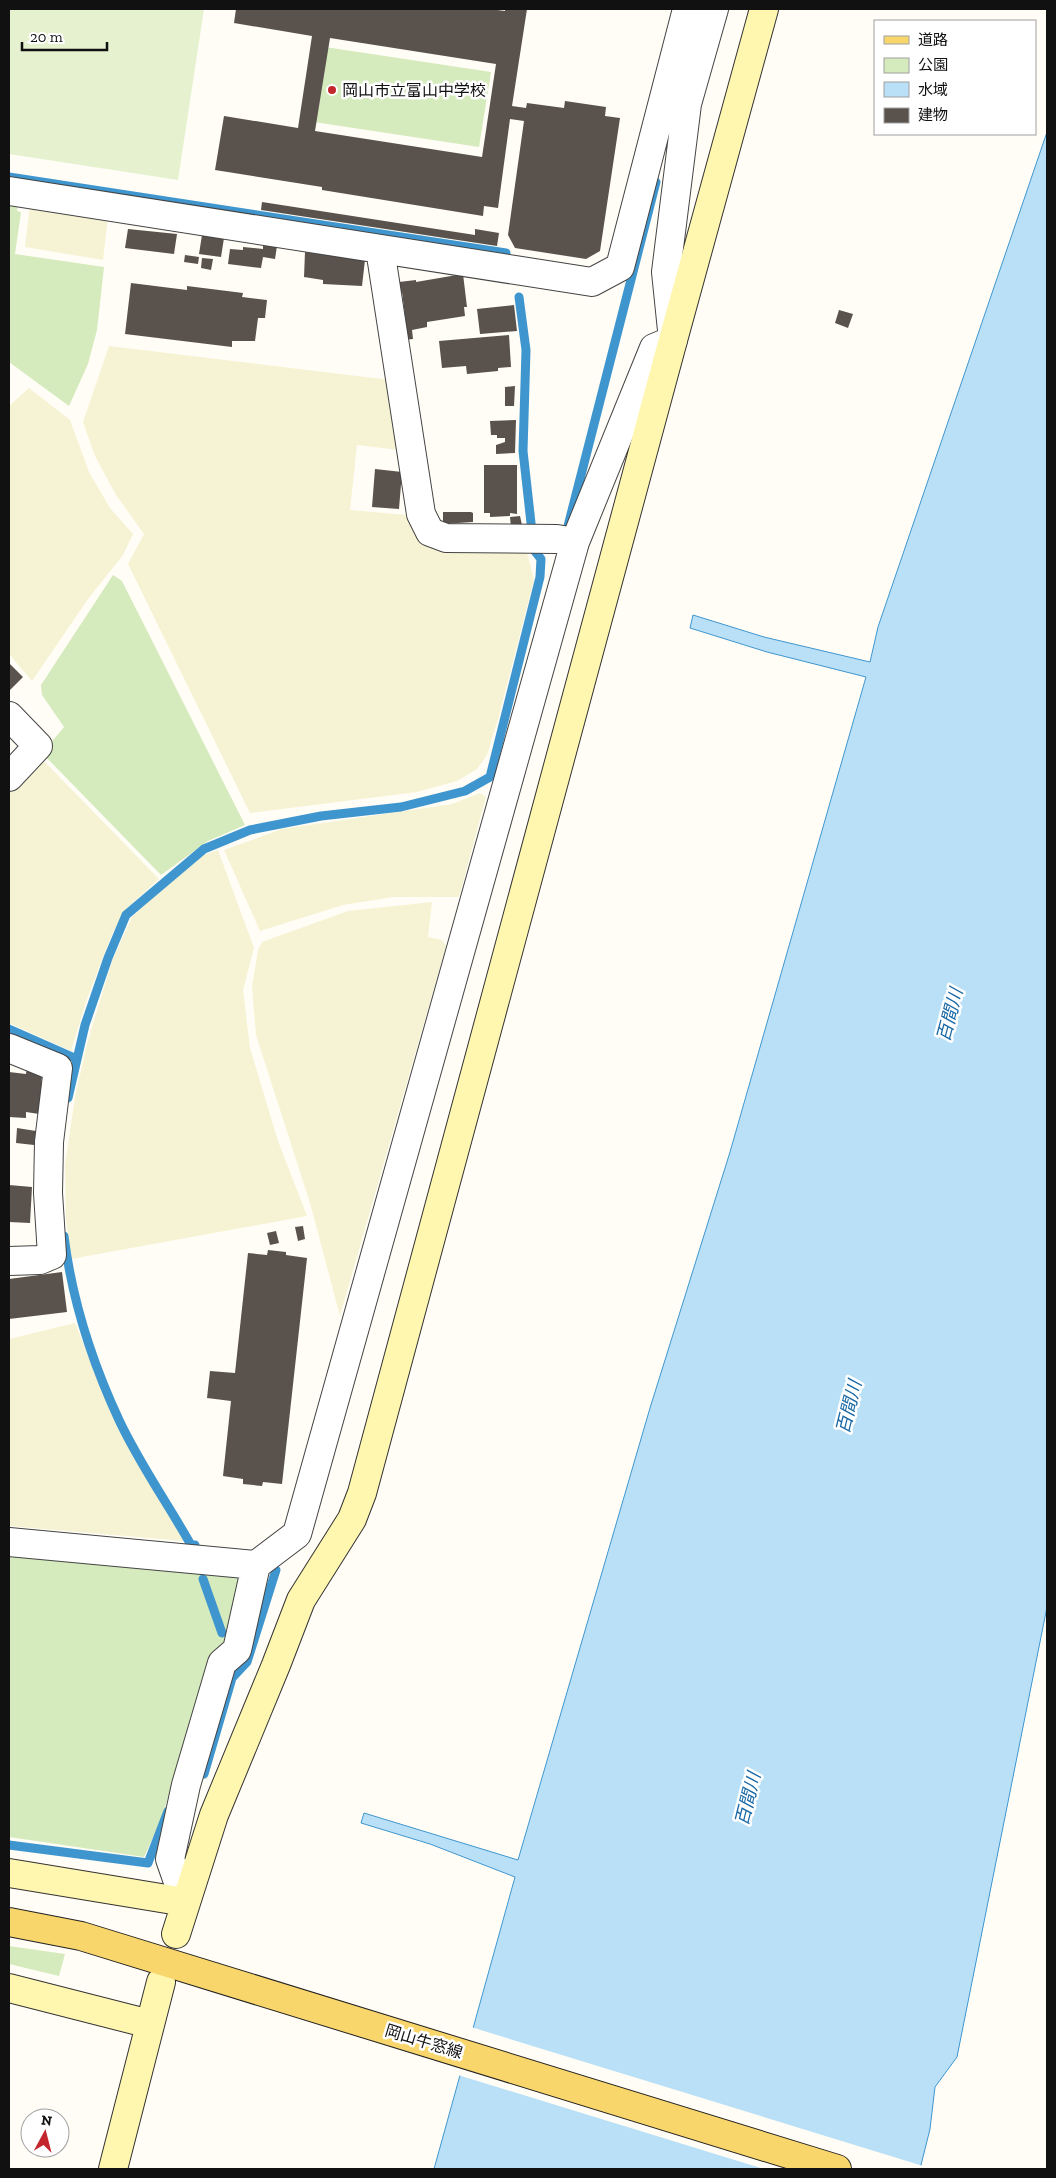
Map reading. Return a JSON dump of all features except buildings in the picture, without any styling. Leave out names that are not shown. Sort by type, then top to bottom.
[{"type":"main road","name":"岡山牛窓線","points":[[9,1922],[81,1936],[837,2169]]},
{"type":"street","points":[[672,340],[666,272],[675,101],[687,9]]},
{"type":"street","points":[[9,191],[592,282],[620,267],[675,101],[714,9]]},
{"type":"street","points":[[176,1934],[214,1814],[301,1600],[352,1519],[362,1493],[672,340],[764,9]]},
{"type":"street","points":[[380,249],[420,514],[430,532],[446,538],[532,539],[575,542]]},
{"type":"street","points":[[185,1902],[170,1859],[186,1784],[222,1663],[237,1650],[256,1565],[296,1534],[575,542],[654,348],[672,340]]},
{"type":"street","points":[[9,716],[38,746],[9,777]]},
{"type":"street","points":[[9,1048],[58,1068],[49,1142],[48,1193],[52,1255],[40,1260],[9,1261]]},
{"type":"street","points":[[9,1542],[256,1565]]},
{"type":"street","points":[[9,1874],[185,1902]]},
{"type":"street","points":[[113,2169],[161,1982]]},
{"type":"street","points":[[9,1988],[150,2024]]},
{"type":"shaded area","points":[[30,206],[108,217],[103,260],[25,247]]},
{"type":"shaded area","points":[[109,346],[390,380],[399,450],[357,445],[350,510],[407,515],[408,523],[525,545],[534,580],[498,719],[487,755],[477,769],[457,781],[417,792],[250,813],[128,564],[144,534],[116,495],[95,456],[83,422]]},
{"type":"shaded area","points":[[29,388],[70,420],[89,472],[110,508],[133,534],[123,555],[88,599],[32,681],[9,654],[9,406]]},
{"type":"shaded area","points":[[39,756],[159,879],[126,909],[112,934],[87,999],[71,1051],[9,1023],[9,790]]},
{"type":"shaded area","points":[[480,793],[486,797],[459,897],[393,897],[343,905],[260,931],[224,850],[282,829],[452,804]]},
{"type":"shaded area","points":[[218,850],[254,948],[243,990],[250,1048],[278,1141],[307,1216],[71,1259],[66,1219],[65,1165],[75,1097],[87,1044],[112,961],[132,917],[163,888],[204,855]]},
{"type":"shaded area","points":[[432,902],[428,937],[442,940],[446,946],[340,1316],[310,1203],[256,1035],[252,987],[258,950],[262,942],[348,911]]},
{"type":"shaded area","points":[[75,1323],[118,1429],[184,1541],[9,1526],[9,1339]]},
{"type":"green space","points":[[9,9],[204,9],[178,180],[9,154]]},
{"type":"green space","points":[[325,47],[491,72],[479,147],[314,122]]},
{"type":"green space","points":[[9,202],[18,203],[17,211],[21,212],[15,254],[104,267],[97,330],[88,364],[69,406],[9,362]]},
{"type":"green space","points":[[113,575],[122,581],[245,825],[208,841],[161,875],[42,753],[64,727],[42,695],[41,685]]},
{"type":"green space","points":[[9,1552],[230,1572],[246,1579],[230,1644],[211,1657],[161,1820],[144,1857],[9,1837]]},
{"type":"green space","points":[[9,1946],[65,1954],[59,1976],[9,1964]]},
{"type":"water","name":"百間川","points":[[1047,132],[1047,1607],[957,2057],[935,2087],[930,2129],[920,2169],[434,2169],[515,1877],[430,1844],[361,1823],[364,1813],[518,1860],[650,1408],[730,1152],[866,677],[767,652],[690,628],[693,615],[764,637],[870,662],[878,627]]},
{"type":"pier","points":[[471,2027],[923,2166],[922,2169],[764,2169],[458,2075]]},
{"type":"waterway","points":[[9,177],[506,253]]},
{"type":"waterway","points":[[568,526],[656,182]]},
{"type":"waterway","points":[[68,1098],[85,1025],[108,958],[126,915],[204,849],[250,830],[321,816],[401,807],[465,791],[490,777],[540,577],[541,559],[534,550],[523,451],[526,350],[519,297]]},
{"type":"waterway","points":[[9,1029],[77,1059]]},
{"type":"waterway","points":[[64,1236],[72,1284],[84,1330],[109,1398],[145,1468],[191,1545],[195,1545]]},
{"type":"waterway","points":[[204,1774],[232,1678],[247,1662],[276,1570]]},
{"type":"waterway","points":[[203,1579],[222,1633]]},
{"type":"waterway","points":[[9,1845],[148,1863],[168,1811]]},
{"type":"place","name":"岡山市立富山中学校","points":[[332,90]]}]
